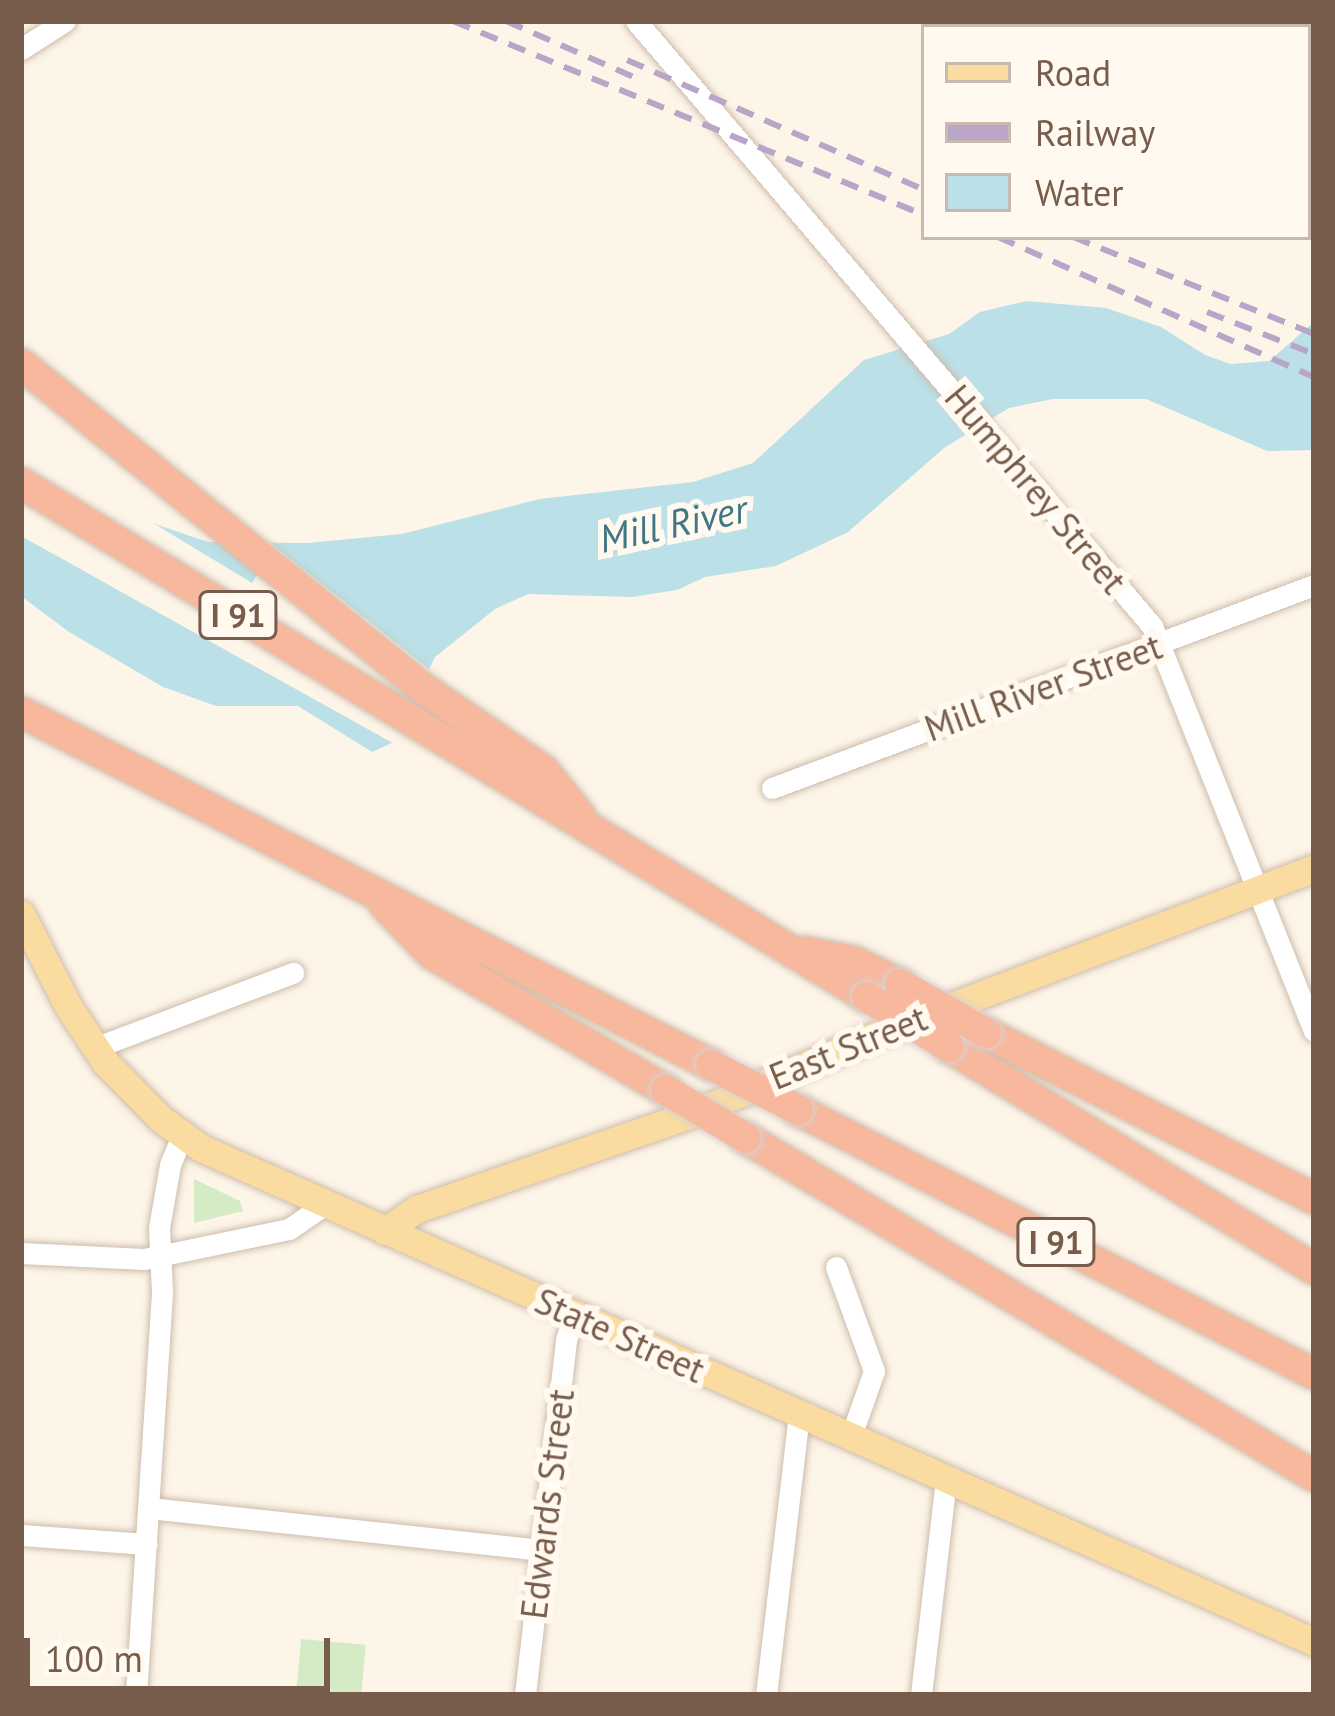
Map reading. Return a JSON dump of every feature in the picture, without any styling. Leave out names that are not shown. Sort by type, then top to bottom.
[{"type":"highway","points":[[21,364],[434,696],[544,771],[587,827]]},
{"type":"highway","name":"I 91","points":[[21,483],[1314,1269]]},
{"type":"highway","points":[[21,504],[60,507]]},
{"type":"highway","name":"I 91","points":[[21,712],[1314,1374]]},
{"type":"highway","points":[[377,894],[432,953],[1314,1476]]},
{"type":"highway","points":[[787,949],[855,962],[1314,1199]]},
{"type":"main road","name":"East Street","points":[[385,1231],[417,1209],[694,1113],[798,1065],[1314,868]]},
{"type":"main road","name":"State Street","points":[[21,914],[94,1048],[146,1105],[182,1135],[324,1205],[1314,1642]]},
{"type":"street","points":[[21,50],[65,21]]},
{"type":"street","name":"Humphrey Street","points":[[636,21],[1163,643],[1314,1030]]},
{"type":"street","name":"Mill River Street","points":[[772,788],[1314,585]]},
{"type":"street","points":[[94,1048],[292,973]]},
{"type":"street","points":[[136,1695],[160,1256],[167,1176],[182,1135]]},
{"type":"street","points":[[21,1253],[120,1261],[160,1256],[289,1229],[324,1205]]},
{"type":"street","points":[[836,1267],[874,1370],[850,1436]]},
{"type":"street","name":"Edwards Street","points":[[525,1695],[566,1340],[574,1314]]},
{"type":"street","points":[[766,1695],[800,1413]]},
{"type":"street","points":[[921,1695],[946,1479]]},
{"type":"street","points":[[149,1508],[541,1550]]},
{"type":"street","points":[[21,1534],[147,1544]]},
{"type":"green space","points":[[194,1179],[240,1201],[243,1211],[194,1223]]},
{"type":"green space","points":[[301,1639],[366,1645],[361,1695],[296,1691]]},
{"type":"water","name":"Mill River","points":[[1027,301],[1106,308],[1161,327],[1205,355],[1231,364],[1269,361],[1314,322],[1314,450],[1267,451],[1146,399],[1053,399],[1009,408],[944,448],[848,532],[776,566],[705,577],[677,590],[632,597],[528,594],[495,609],[435,657],[394,742],[372,752],[298,706],[216,706],[163,687],[69,632],[21,596],[21,449],[120,512],[208,542],[307,543],[402,534],[540,499],[693,482],[753,463],[864,360],[949,334],[980,312]]},
{"type":"pier","points":[[21,443],[252,583],[259,571],[216,537],[263,537],[434,673],[398,746],[21,536]]},
{"type":"railway","points":[[453,21],[921,214]]},
{"type":"railway","points":[[506,21],[643,81]]},
{"type":"railway","points":[[627,60],[921,189]]},
{"type":"railway","points":[[1005,240],[1314,377]]},
{"type":"railway","points":[[1080,240],[1314,334]]},
{"type":"railway","points":[[1207,312],[1314,354]]}]
